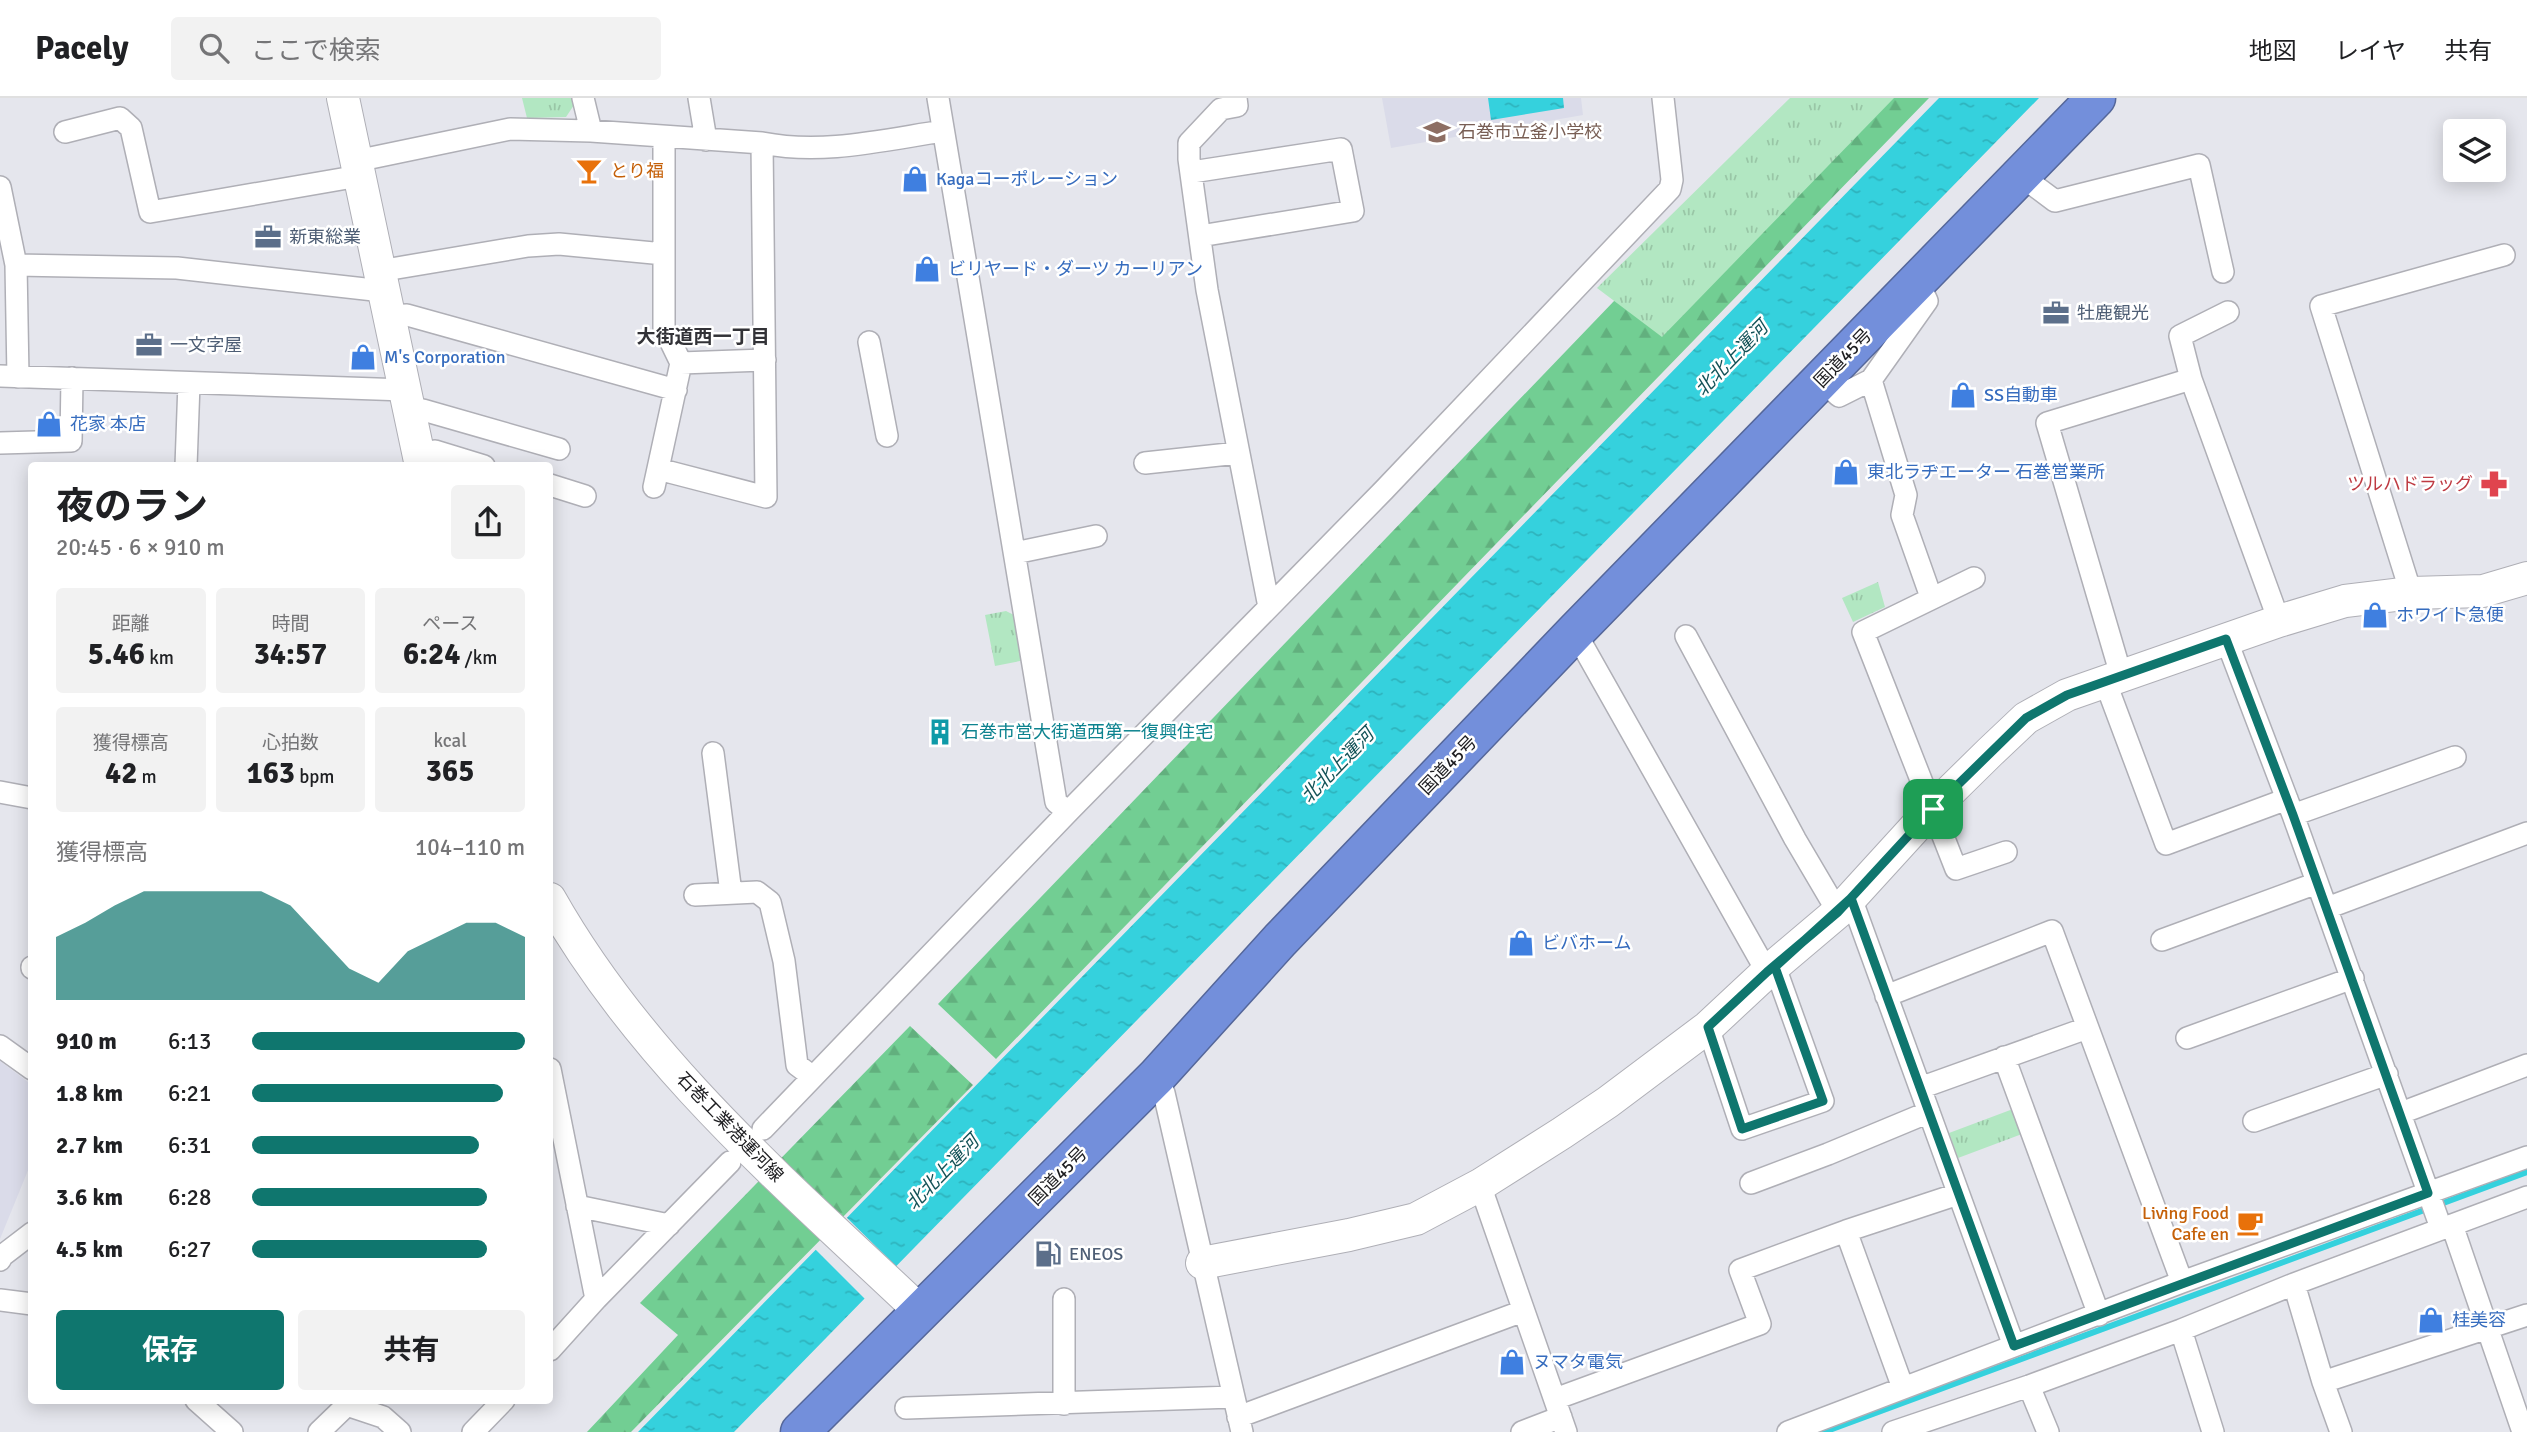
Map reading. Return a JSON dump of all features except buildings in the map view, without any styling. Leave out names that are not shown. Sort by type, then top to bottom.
[{"type":"highway","name":"国道45号","points":[[800,1432],[909,1301],[1157,1076],[1280,940],[1575,632],[2096,98]]},
{"type":"street","points":[[343,98],[420,460],[435,451],[471,462]]},
{"type":"street","points":[[583,98],[591,131]]},
{"type":"street","points":[[699,98],[706,140]]},
{"type":"street","points":[[938,98],[1056,802],[1068,812]]},
{"type":"street","points":[[1236,98],[1237,106],[1221,109],[1189,143],[1189,159],[1207,290],[1269,607]]},
{"type":"street","points":[[763,1129],[1393,480],[1670,189],[1672,180],[1663,98]]},
{"type":"street","points":[[65,132],[120,118],[131,128],[150,212],[357,168],[510,129],[591,131],[762,143],[790,148],[827,148],[943,131]]},
{"type":"street","points":[[663,137],[664,328],[681,363],[656,478],[766,497],[762,143]]},
{"type":"street","points":[[1192,173],[1341,149],[1353,211],[1200,236]]},
{"type":"street","points":[[2020,176],[2054,201],[2199,165],[2223,272]]},
{"type":"street","points":[[0,187],[16,265],[9,376],[189,383],[407,401],[423,410],[559,449]]},
{"type":"street","points":[[16,265],[177,268],[384,293],[528,246],[559,244],[664,254]]},
{"type":"street","points":[[2411,593],[2320,306],[2504,255]]},
{"type":"street","points":[[1821,380],[1839,396],[1871,380],[1927,302],[1918,281]]},
{"type":"street","points":[[384,293],[407,315],[676,390]]},
{"type":"street","points":[[2228,312],[2180,336],[2191,379],[2279,621]]},
{"type":"street","points":[[869,342],[887,436]]},
{"type":"street","points":[[681,363],[765,360]]},
{"type":"street","points":[[0,443],[71,441],[72,378]]},
{"type":"street","points":[[2191,379],[2048,423],[2113,678],[2166,844],[2455,757]]},
{"type":"street","points":[[1871,380],[1906,495],[1902,514],[1931,597]]},
{"type":"street","points":[[186,462],[189,383]]},
{"type":"street","points":[[1145,463],[1237,453]]},
{"type":"street","points":[[553,486],[585,496]]},
{"type":"street","points":[[1015,553],[1096,536]]},
{"type":"street","points":[[1974,578],[1863,632],[1956,869],[2006,852]]},
{"type":"street","points":[[1202,1263],[1349,1235],[1416,1219],[1480,1185],[1608,1102],[1708,1027],[1845,905],[1933,809],[2026,718],[2067,695],[2279,621],[2345,601],[2411,593],[2483,591],[2527,578]]},
{"type":"street","points":[[1575,632],[1771,970],[1823,1101],[1742,1129],[1708,1027]]},
{"type":"street","points":[[1686,636],[1796,839],[1845,905],[1886,996],[2014,1346]]},
{"type":"street","points":[[2226,639],[2438,1213],[2489,1329],[2523,1432]]},
{"type":"street","points":[[713,753],[731,893]]},
{"type":"street","points":[[0,792],[28,797]]},
{"type":"street","points":[[2327,908],[2527,833]]},
{"type":"street","points":[[2162,940],[2317,883]]},
{"type":"street","points":[[695,895],[757,891],[770,902],[784,961],[797,1065],[813,1077]]},
{"type":"street","name":"石巻工業港運河線","points":[[554,917],[640,1032],[728,1127],[909,1301]]},
{"type":"street","points":[[1886,996],[2052,931],[2182,1282]]},
{"type":"street","points":[[2188,1038],[2353,978]]},
{"type":"street","points":[[1920,1088],[2087,1028]]},
{"type":"street","points":[[0,1046],[28,1066]]},
{"type":"street","points":[[2004,1058],[2099,1315]]},
{"type":"street","points":[[2401,1113],[2527,1065]]},
{"type":"street","points":[[2254,1121],[2387,1074]]},
{"type":"street","points":[[1157,1076],[1164,1093],[1237,1415]]},
{"type":"street","points":[[553,1102],[559,1168],[577,1206],[596,1299]]},
{"type":"street","points":[[1751,1183],[1929,1112]]},
{"type":"street","points":[[1893,1432],[1936,1424],[2294,1284],[2438,1213],[2527,1157]]},
{"type":"street","points":[[553,1347],[596,1299],[730,1163]]},
{"type":"street","points":[[1480,1185],[1560,1416]]},
{"type":"street","points":[[1522,1432],[1760,1324],[1740,1270],[1958,1194]]},
{"type":"street","points":[[1788,1432],[2182,1282],[2438,1213],[2527,1197]]},
{"type":"street","points":[[577,1206],[669,1224]]},
{"type":"street","points":[[1846,1231],[1903,1388]]},
{"type":"street","points":[[0,1260],[28,1236]]},
{"type":"street","points":[[2294,1284],[2341,1432]]},
{"type":"street","points":[[1063,1299],[1064,1404]]},
{"type":"street","points":[[0,1300],[28,1304]]},
{"type":"street","points":[[906,1408],[1064,1404],[1237,1415],[1523,1311]]},
{"type":"street","points":[[2323,1382],[2527,1315]]},
{"type":"street","points":[[2181,1330],[2213,1432]]},
{"type":"street","points":[[2029,1386],[2048,1432]]},
{"type":"street","points":[[200,1404],[232,1432]]},
{"type":"street","points":[[473,1432],[492,1404]]},
{"type":"street","points":[[318,1432],[347,1405],[383,1417],[400,1432]]},
{"type":"shaded area","name":"石巻市立釜小学校","points":[[1382,98],[1581,98],[1583,115],[1391,148]]},
{"type":"shaded area","points":[[0,1061],[28,1082],[28,1170],[0,1239]]},
{"type":"green space","points":[[522,98],[572,98],[574,105],[566,117],[527,118]]},
{"type":"green space","points":[[1790,98],[1894,98],[1662,337],[1597,288]]},
{"type":"green space","points":[[1890,98],[1929,98],[996,1059],[938,1004],[1615,300]]},
{"type":"green space","points":[[1878,582],[1885,607],[1853,622],[1842,598]]},
{"type":"green space","points":[[1006,611],[1018,617],[1025,660],[995,666],[985,615]]},
{"type":"green space","points":[[910,1026],[973,1085],[631,1432],[587,1432],[678,1335],[640,1303]]},
{"type":"green space","points":[[2013,1109],[2022,1134],[1958,1158],[1949,1133]]},
{"type":"water","points":[[1488,98],[1563,98],[1564,108],[1491,120]]},
{"type":"water","name":"北北上運河","points":[[1939,98],[2039,98],[734,1432],[638,1432]]},
{"type":"pier","points":[[845,1216],[899,1269],[867,1301],[814,1248]]},
{"type":"waterway","points":[[1824,1432],[2527,1172]]},
{"type":"place","name":"石巻市立釜小学校","points":[[1437,132]]},
{"type":"place","name":"とり福","points":[[589,171]]},
{"type":"place","name":"Kagaコーポレーション","points":[[915,179]]},
{"type":"place","name":"新東総業","points":[[268,237]]},
{"type":"place","name":"ビリヤード・ダーツ カーリアン","points":[[927,269]]},
{"type":"place","name":"牡鹿観光","points":[[2056,313]]},
{"type":"place","name":"一文字屋","points":[[149,345]]},
{"type":"place","name":"M's Corporation","points":[[363,357]]},
{"type":"place","name":"SS自動車","points":[[1963,395]]},
{"type":"place","name":"花家 本店","points":[[49,424]]},
{"type":"place","name":"東北ラヂエーター 石巻営業所","points":[[1846,472]]},
{"type":"place","name":"ツルハドラッグ","points":[[2494,484]]},
{"type":"place","name":"ホワイト急便","points":[[2375,615]]},
{"type":"place","name":"石巻市営大街道西第一復興住宅","points":[[940,732]]},
{"type":"place","name":"ビバホーム","points":[[1521,943]]},
{"type":"place","name":"Living Food Cafe en","points":[[2250,1223]]},
{"type":"place","name":"ENEOS","points":[[1048,1254]]},
{"type":"place","name":"桂美容","points":[[2431,1320]]},
{"type":"place","name":"ヌマタ電気","points":[[1512,1362]]},
{"type":"district","name":"大街道西一丁目","points":[[703,336]]},
{"type":"route","points":[[1933,809],[1838,912],[1767,972],[1708,1027],[1742,1129],[1823,1101],[1775,967],[1838,912],[1851,898],[2014,1346],[2428,1193],[2374,1036],[2226,639],[2067,695],[2048,705],[2026,718],[1933,809]]}]
